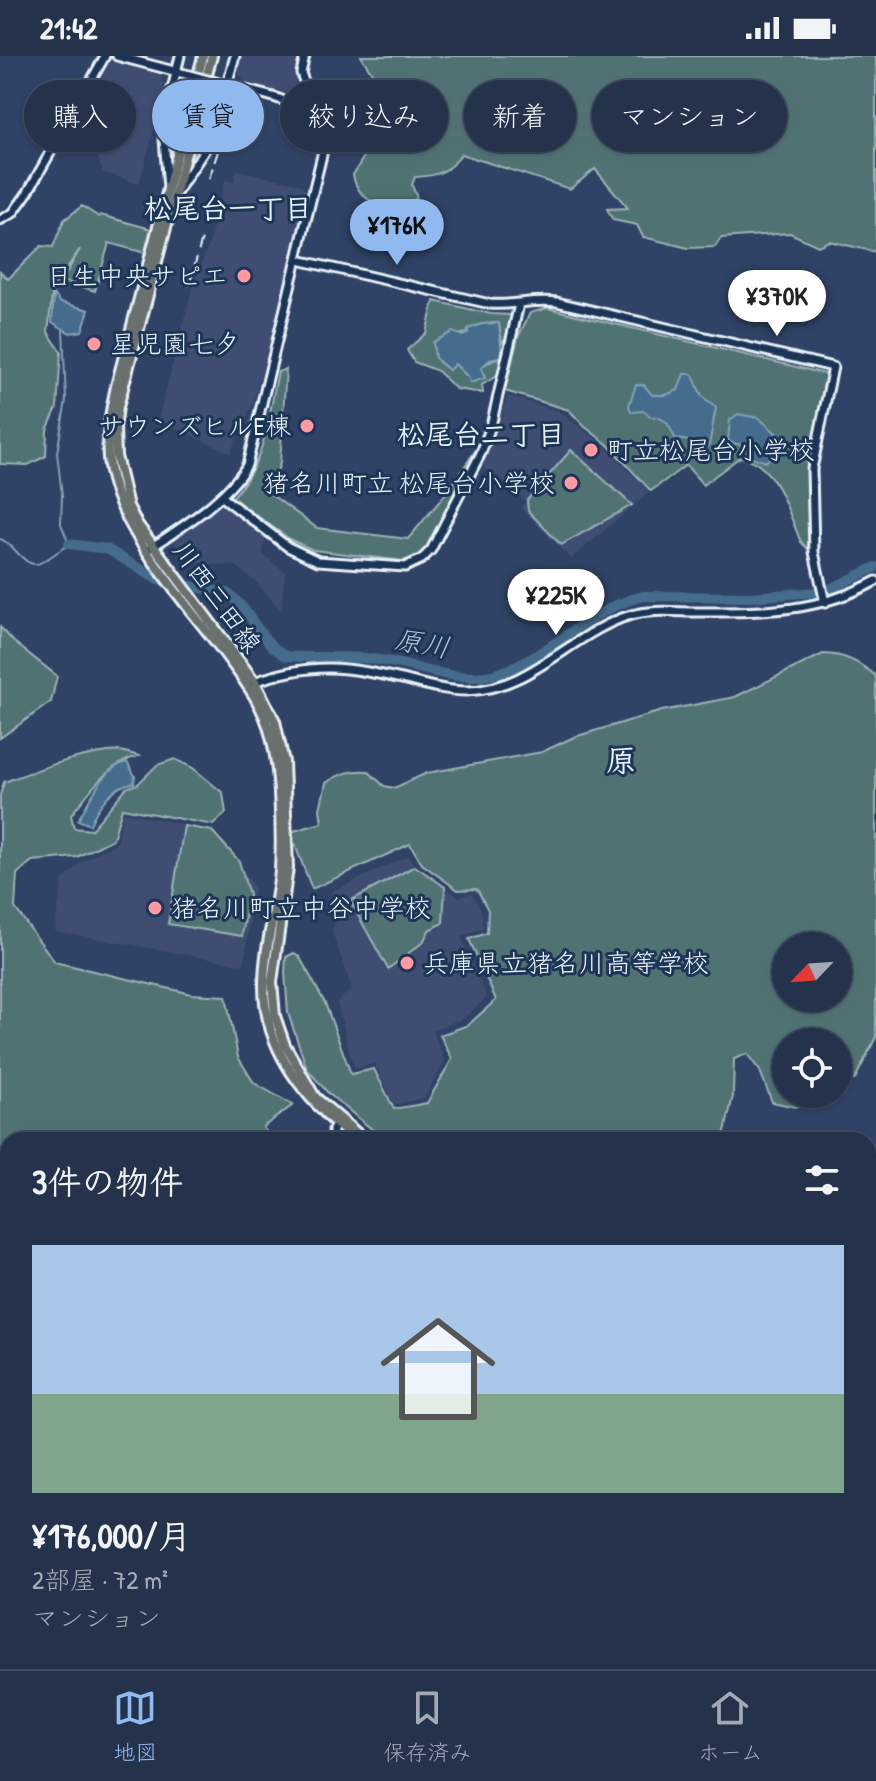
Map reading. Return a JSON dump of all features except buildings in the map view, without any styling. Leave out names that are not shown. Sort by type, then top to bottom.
[{"type":"main road","name":"川西三田線","points":[[172,191],[203,56]]},
{"type":"main road","name":"川西三田線","points":[[212,56],[116,386],[108,435],[110,472],[130,526],[188,592],[251,683],[264,714],[276,761],[280,870],[263,985],[267,1008],[280,1054],[294,1079],[310,1100],[353,1132]]},
{"type":"main road","name":"川西三田線","points":[[150,548],[168,579],[251,683]]},
{"type":"main road","name":"川西三田線","points":[[338,1122],[347,1132]]},
{"type":"street","points":[[0,220],[13,213],[28,192],[105,56]]},
{"type":"street","points":[[117,56],[208,80]]},
{"type":"street","points":[[172,191],[164,171],[163,127],[180,56]]},
{"type":"street","points":[[229,80],[235,56]]},
{"type":"street","points":[[304,80],[301,73],[305,56]]},
{"type":"street","points":[[172,191],[202,152]]},
{"type":"street","points":[[150,548],[221,496],[241,476],[252,449],[322,152]]},
{"type":"street","points":[[298,260],[490,304],[557,302],[833,367],[812,469],[814,552],[825,603]]},
{"type":"street","points":[[221,496],[288,547],[318,561],[405,567],[422,559],[431,550],[481,453],[491,426],[519,304]]},
{"type":"street","points":[[251,683],[292,670],[335,667],[455,690],[478,689],[511,681],[605,625],[639,613],[766,612],[825,603],[876,581]]},
{"type":"street","points":[[335,1132],[338,1122]]},
{"type":"shaded area","points":[[240,56],[301,56],[296,80],[280,80],[280,91],[264,87],[264,80],[243,80],[237,69]]},
{"type":"shaded area","points":[[117,62],[160,75],[162,80],[152,80],[152,138],[139,184],[103,172],[96,152],[136,152],[136,80],[101,80],[108,63]]},
{"type":"shaded area","points":[[236,170],[300,184],[307,191],[276,323],[253,403],[230,453],[158,420],[225,180],[234,182]]},
{"type":"shaded area","points":[[54,294],[60,302],[89,310],[82,331],[70,333],[52,322]]},
{"type":"shaded area","points":[[499,323],[502,356],[491,359],[481,368],[485,378],[470,383],[455,364],[449,370],[435,358],[433,342],[452,332],[463,336],[468,329]]},
{"type":"shaded area","points":[[684,374],[692,374],[703,396],[716,407],[709,446],[675,438],[664,420],[651,417],[644,411],[631,412],[629,405],[636,385],[644,385],[652,395],[666,395],[678,390]]},
{"type":"shaded area","name":"猪名川町立 松尾台小学校","points":[[508,396],[558,411],[601,443],[649,492],[571,559],[521,508],[525,501],[482,466]]},
{"type":"shaded area","points":[[738,414],[759,418],[784,440],[766,462],[752,457],[743,445],[728,440],[730,420]]},
{"type":"shaded area","points":[[221,506],[268,535],[263,555],[285,572],[281,610],[257,583],[236,566],[189,563],[174,543]]},
{"type":"shaded area","points":[[127,762],[135,776],[134,783],[113,792],[90,825],[78,820],[104,777]]},
{"type":"shaded area","name":"猪名川町立中谷中学校","points":[[123,812],[212,831],[239,861],[254,888],[244,965],[55,931],[62,881],[83,861],[117,843]]},
{"type":"shaded area","name":"兵庫県立猪名川高等学校","points":[[408,856],[418,870],[459,897],[472,893],[482,912],[483,929],[461,937],[487,998],[462,1019],[432,1030],[445,1061],[424,1098],[394,1104],[375,1063],[355,1069],[348,1047],[337,1002],[352,989],[332,932],[338,906],[331,892]]},
{"type":"green space","points":[[361,56],[876,56],[876,252],[829,241],[818,246],[790,233],[721,238],[715,247],[688,248],[643,237],[637,225],[613,220],[607,209],[628,208],[595,169],[570,189],[461,154],[442,172],[415,177],[412,185],[417,198],[398,205],[378,204],[362,194],[353,175],[367,152],[448,152],[448,80],[376,80]]},
{"type":"green space","points":[[194,152],[200,152],[187,174]]},
{"type":"green space","points":[[82,206],[99,217],[151,229],[145,253],[109,243],[95,291],[62,281],[80,249],[53,288],[48,332],[61,352],[57,408],[47,430],[46,456],[28,465],[0,464],[0,271],[8,279],[41,246],[53,247],[64,220]]},
{"type":"green space","points":[[434,301],[491,314],[511,315],[510,331],[502,343],[499,323],[482,324],[468,329],[468,333],[457,335],[439,362],[449,370],[455,364],[469,378],[484,375],[483,365],[502,356],[498,375],[482,385],[483,393],[456,389],[438,371],[414,362],[407,350],[426,333]]},
{"type":"green space","points":[[547,308],[826,374],[827,383],[808,466],[812,546],[807,548],[801,542],[780,491],[753,461],[740,457],[703,485],[686,465],[651,491],[607,444],[569,410],[505,391],[518,337],[530,313]]},
{"type":"green space","points":[[286,369],[280,463],[269,493],[317,528],[408,539],[448,491],[475,451],[478,452],[429,547],[415,558],[404,561],[313,550],[291,540],[232,498],[252,470],[259,454],[278,372]]},
{"type":"green space","points":[[571,450],[632,505],[561,545],[528,511],[527,500]]},
{"type":"green space","points":[[0,627],[57,676],[51,702],[0,738]]},
{"type":"green space","points":[[823,654],[852,660],[876,676],[876,1037],[855,1079],[852,1080],[852,1028],[772,1028],[772,1102],[760,1071],[747,1054],[734,1059],[733,1096],[725,1132],[375,1132],[329,1094],[307,1069],[288,1013],[286,957],[294,953],[299,956],[325,1003],[351,1074],[374,1069],[394,1109],[427,1103],[452,1059],[440,1035],[468,1025],[496,1000],[469,939],[487,933],[488,910],[477,889],[458,890],[422,864],[410,844],[312,889],[290,832],[322,823],[320,809],[326,783],[346,773],[368,771],[384,786],[394,788],[427,773],[542,752],[574,737],[662,711],[735,697]]},
{"type":"green space","points":[[121,751],[139,756],[118,765],[93,787],[71,815],[74,828],[91,830],[126,788],[138,784],[157,765],[175,759],[193,768],[223,793],[226,813],[213,825],[122,808],[113,839],[77,857],[32,861],[17,874],[15,908],[55,962],[192,994],[226,996],[238,1057],[254,1083],[293,1105],[263,1127],[266,1132],[0,1132],[0,795],[4,782],[76,758]]},
{"type":"green space","points":[[184,826],[212,831],[239,861],[249,895],[242,936],[168,924]]},
{"type":"green space","points":[[415,866],[445,887],[443,923],[429,930],[423,942],[388,969],[350,901]]},
{"type":"waterway","points":[[0,539],[25,560],[36,564],[69,544],[61,524],[62,495],[57,453],[66,400],[63,330]]},
{"type":"waterway","name":"原川","points":[[69,544],[107,549],[158,580],[227,593],[243,608],[269,643],[286,656],[372,659],[468,677],[499,673],[518,665],[604,611],[644,596],[751,597],[817,592],[876,567]]},
{"type":"railway","points":[[209,179],[218,152]]},
{"type":"railway","points":[[189,286],[203,235]]},
{"type":"place","name":"日生中央サピエ","points":[[244,276]]},
{"type":"place","name":"星児園七夕","points":[[94,344]]},
{"type":"place","name":"サウンズヒルE棟","points":[[307,426]]},
{"type":"place","name":"町立松尾台小学校","points":[[591,450]]},
{"type":"place","name":"猪名川町立 松尾台小学校","points":[[571,483]]},
{"type":"place","name":"猪名川町立中谷中学校","points":[[155,908]]},
{"type":"place","name":"兵庫県立猪名川高等学校","points":[[407,963]]},
{"type":"district","name":"松尾台一丁目","points":[[228,208]]},
{"type":"district","name":"松尾台二丁目","points":[[481,434]]},
{"type":"district","name":"原","points":[[621,761]]}]
